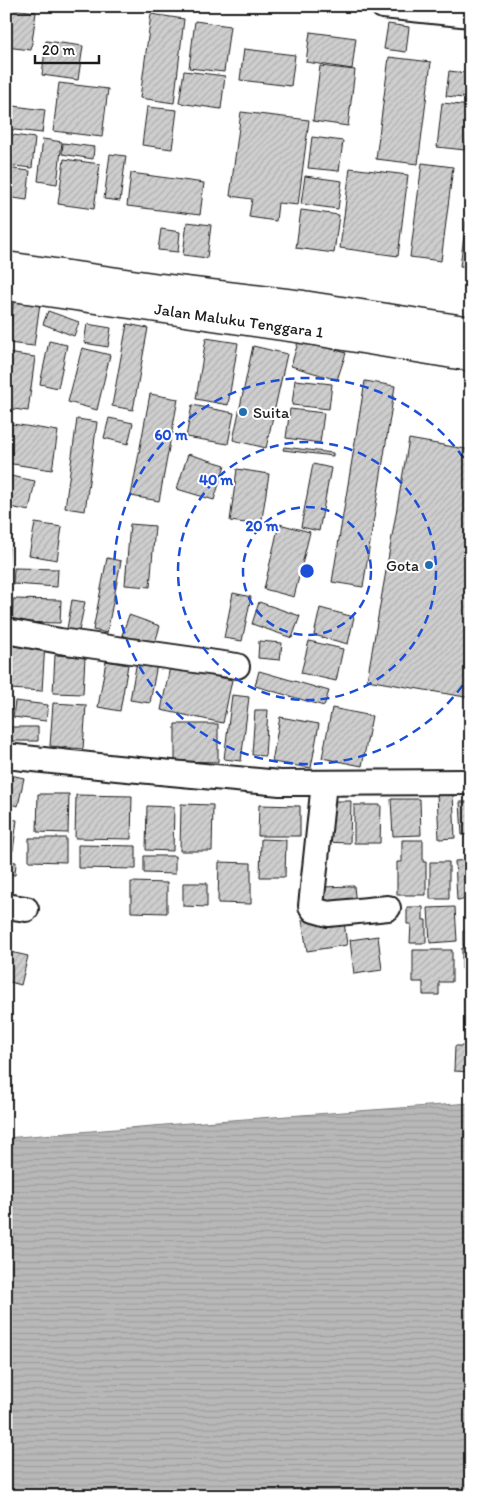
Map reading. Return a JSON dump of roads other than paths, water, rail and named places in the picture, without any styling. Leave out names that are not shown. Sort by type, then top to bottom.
[{"type":"highway","name":"Jalan Maluku Tenggara 1","points":[[6,266],[160,288],[303,305],[471,331]]},
{"type":"highway","name":"Jalan Maluku Tenggara 1","points":[[6,286],[296,328],[471,357]]},
{"type":"street","points":[[383,6],[471,15]]},
{"type":"street","points":[[6,631],[60,642],[238,666]]},
{"type":"street","points":[[6,756],[280,783],[471,782]]},
{"type":"street","points":[[324,783],[311,906],[314,910],[328,914],[388,908]]},
{"type":"place","name":"Suita","points":[[243,412]]},
{"type":"place","name":"Gota","points":[[429,565]]}]
